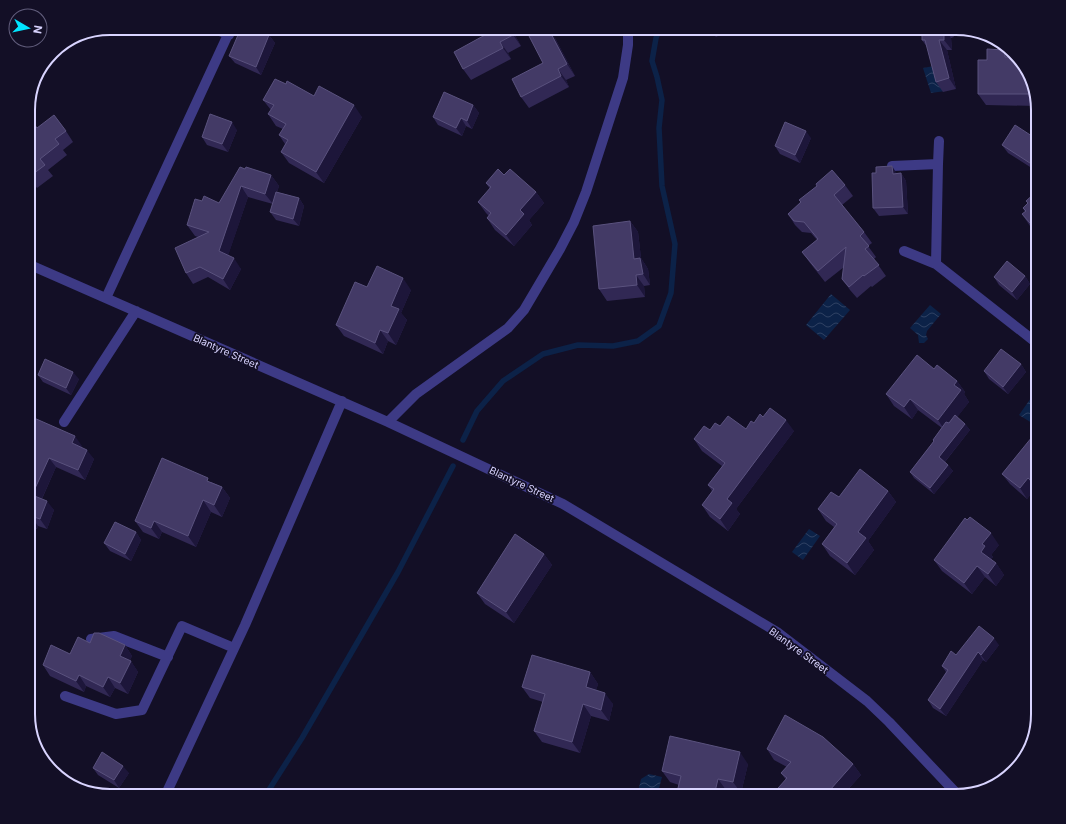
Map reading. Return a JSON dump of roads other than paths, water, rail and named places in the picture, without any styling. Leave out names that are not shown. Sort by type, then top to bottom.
[{"type":"street","points":[[106,298],[228,35]]},
{"type":"street","points":[[388,422],[416,394],[508,328],[524,310],[560,249],[574,222],[586,192],[623,78],[628,35]]},
{"type":"street","points":[[936,264],[939,141]]},
{"type":"street","points":[[892,166],[938,164]]},
{"type":"street","points":[[904,251],[936,264],[1031,339]]},
{"type":"street","name":"Blantyre Street","points":[[35,267],[342,401],[563,504],[777,632],[867,701],[952,789]]},
{"type":"street","points":[[64,422],[136,311]]},
{"type":"street","points":[[168,789],[234,648],[342,401]]},
{"type":"street","points":[[65,696],[116,714],[142,710],[182,626],[234,648]]},
{"type":"street","points":[[91,639],[114,636],[168,657]]},
{"type":"water","points":[[939,65],[945,91],[931,93],[923,68]]},
{"type":"water","points":[[831,294],[850,310],[824,340],[806,325]]},
{"type":"water","points":[[930,305],[941,314],[927,331],[926,335],[928,339],[924,343],[919,343],[918,335],[910,328]]},
{"type":"water","points":[[1031,398],[1031,422],[1019,415]]},
{"type":"water","points":[[809,529],[820,536],[803,560],[792,552]]},
{"type":"water","points":[[649,774],[662,777],[659,789],[639,789],[641,779]]},
{"type":"waterway","points":[[463,440],[477,411],[503,381],[543,354],[578,345],[613,346],[638,341],[659,326],[671,293],[675,244],[662,186],[659,128],[662,100],[652,61],[657,35]]},
{"type":"waterway","points":[[269,789],[302,738],[398,572],[453,466]]}]
